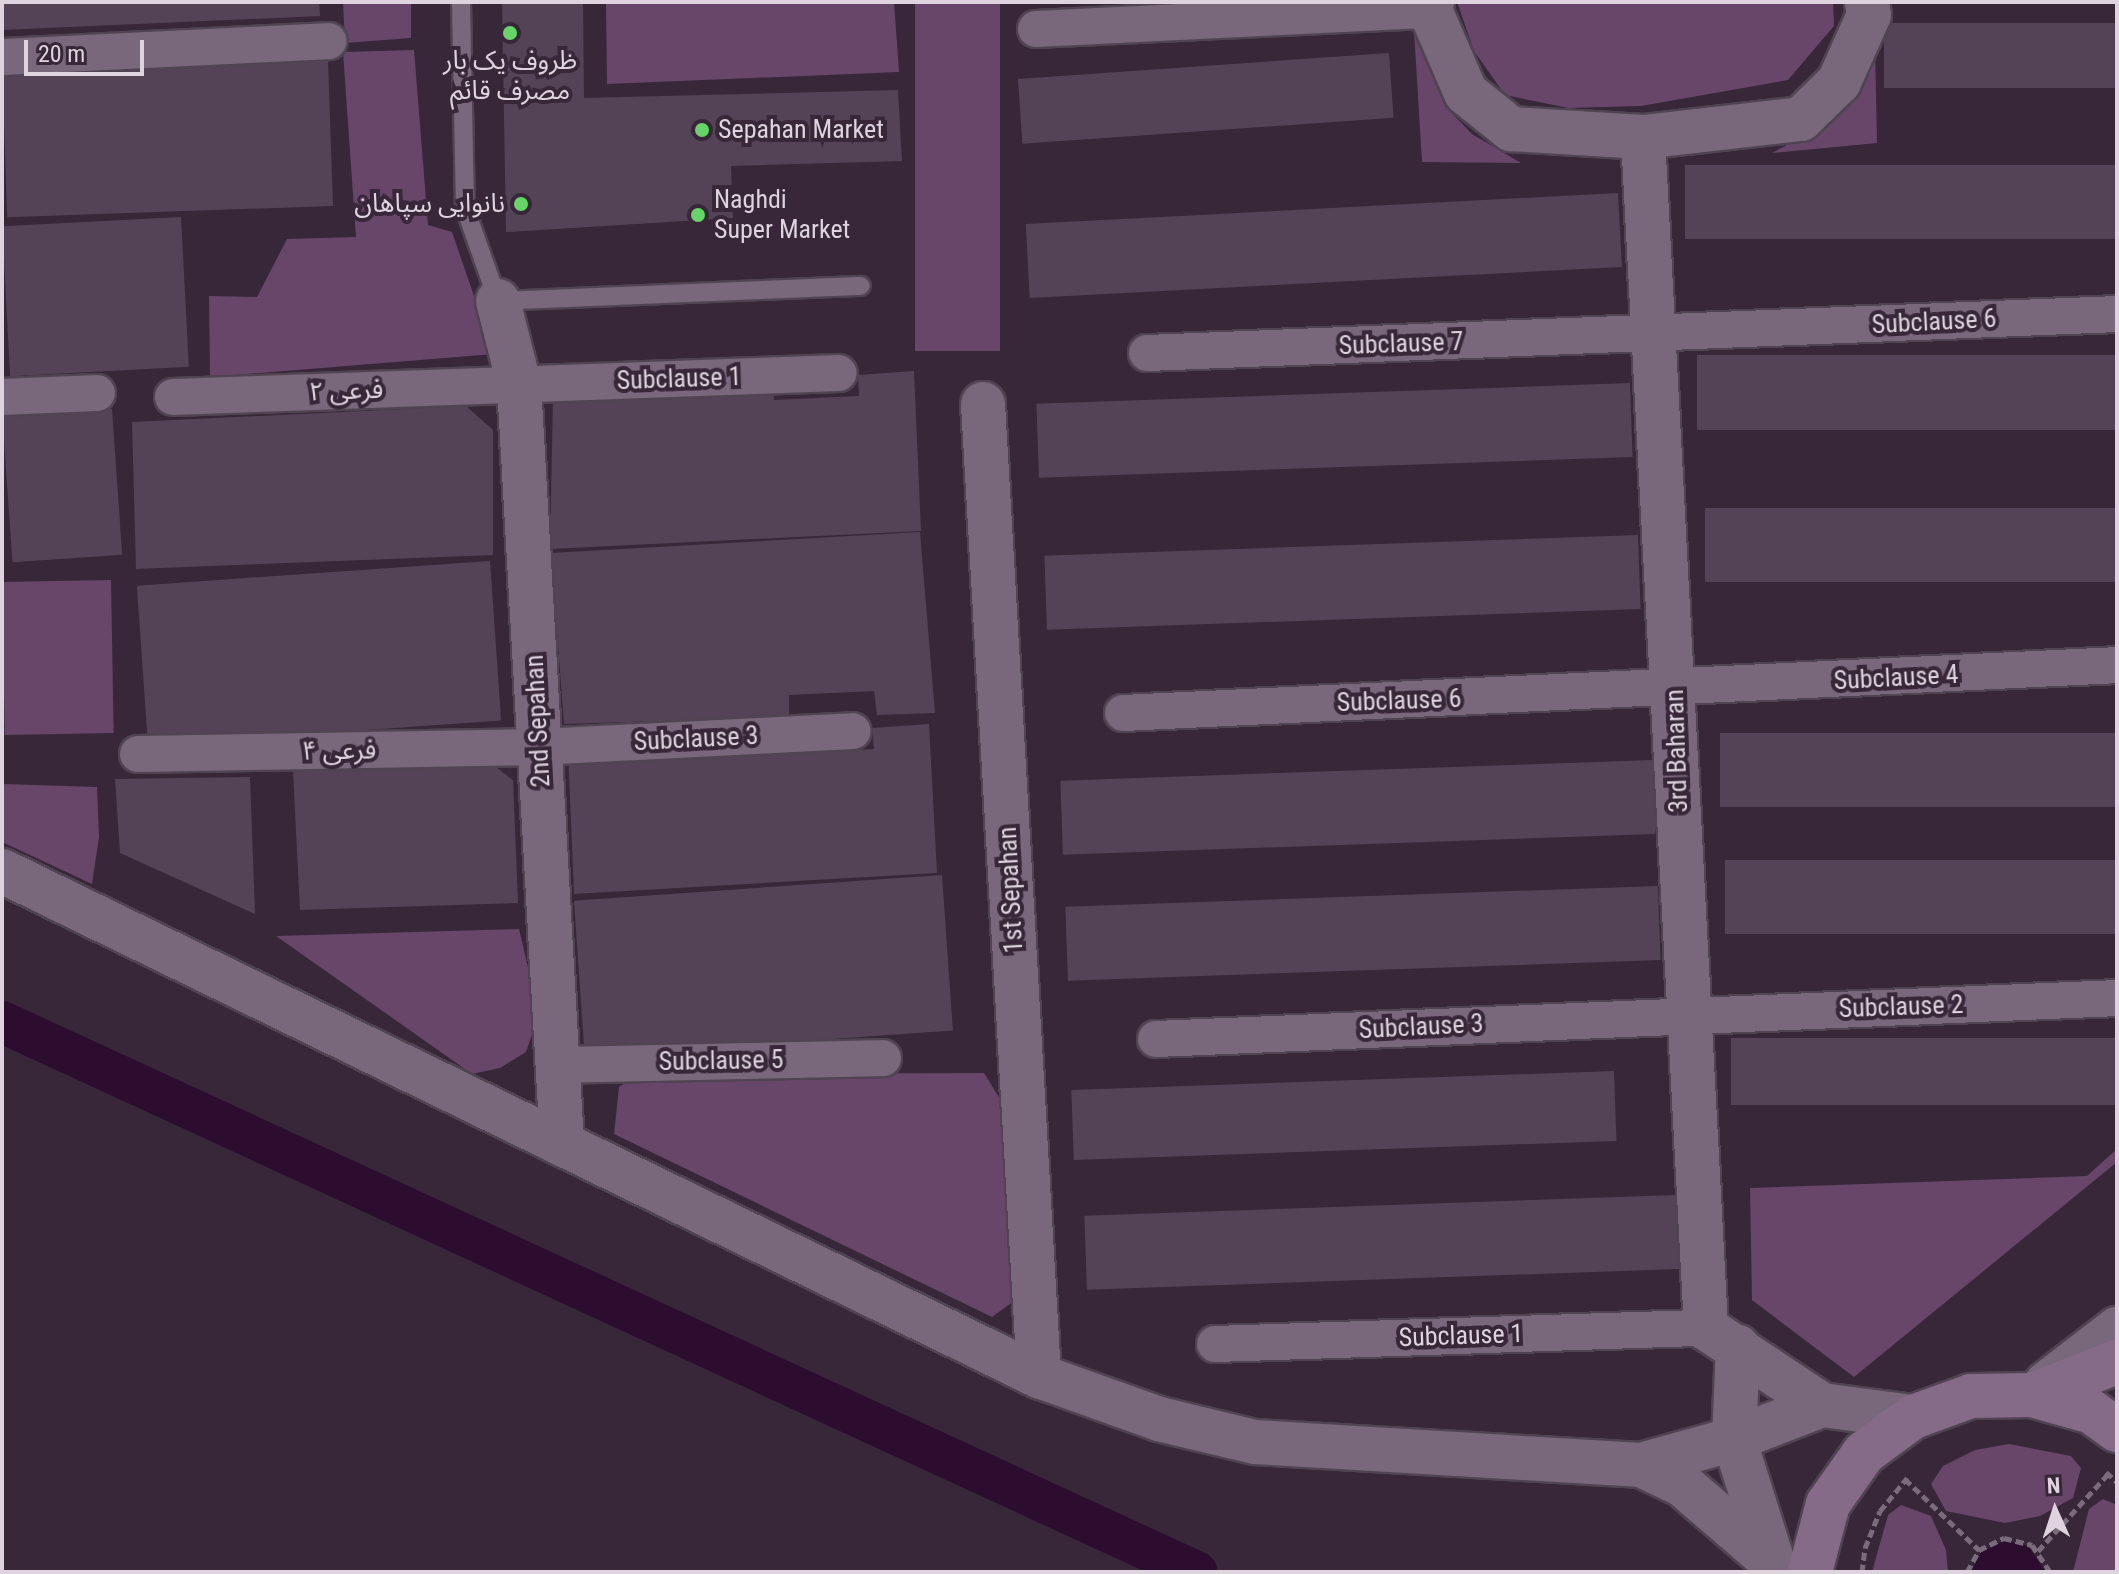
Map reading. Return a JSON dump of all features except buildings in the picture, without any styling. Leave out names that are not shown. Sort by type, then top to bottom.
[{"type":"main road","points":[[2032,1395],[2117,1362]]},
{"type":"main road","points":[[1787,1569],[1864,1453],[1913,1417],[1971,1396],[2032,1395],[2092,1412],[2106,1447]]},
{"type":"street","points":[[1036,29],[1431,6],[1466,93],[1511,129],[1643,137],[1801,119],[1839,82],[1869,15],[1867,2]]},
{"type":"street","points":[[2,57],[329,41]]},
{"type":"street","name":"3rd Baharan","points":[[1643,137],[1675,690],[1686,1016],[1734,1439],[1787,1569]]},
{"type":"street","name":"2nd Sepahan","points":[[498,301],[519,384],[562,1144]]},
{"type":"street","name":"Subclause 6","points":[[1655,335],[2117,314]]},
{"type":"street","name":"Subclause 7","points":[[1147,353],[1655,335]]},
{"type":"street","name":"Subclause 1","points":[[519,384],[839,373]]},
{"type":"street","name":"فرعی ۲","points":[[173,397],[519,384]]},
{"type":"street","points":[[2,397],[97,393]]},
{"type":"street","name":"1st Sepahan","points":[[983,404],[1039,1376]]},
{"type":"street","name":"Subclause 4","points":[[1675,690],[2117,665]]},
{"type":"street","name":"Subclause 6","points":[[1123,713],[1675,690]]},
{"type":"street","name":"Subclause 3","points":[[539,747],[853,731]]},
{"type":"street","name":"فرعی ۴","points":[[138,754],[539,747]]},
{"type":"street","points":[[2,871],[1039,1376],[1159,1419],[1255,1442],[1641,1465],[1734,1439],[1822,1405]]},
{"type":"street","name":"Subclause 2","points":[[1686,1016],[2117,998]]},
{"type":"street","name":"Subclause 3","points":[[1156,1039],[1686,1016]]},
{"type":"street","name":"Subclause 5","points":[[559,1065],[883,1058]]},
{"type":"street","points":[[2032,1395],[2117,1329]]},
{"type":"street","points":[[1722,1338],[1822,1405],[1913,1417]]},
{"type":"street","name":"Subclause 1","points":[[1215,1344],[1722,1338]]},
{"type":"street","points":[[1641,1465],[1693,1493],[1787,1569]]},
{"type":"lane","points":[[461,2],[465,208],[498,301],[861,286]]},
{"type":"path","points":[[2106,1447],[2108,1474],[2117,1482]]},
{"type":"path","points":[[2038,1551],[2117,1464]]},
{"type":"path","points":[[1862,1572],[1865,1548],[1880,1511],[1905,1479],[1916,1471]]},
{"type":"path","points":[[1905,1479],[1979,1550]]},
{"type":"path","points":[[1967,1572],[1979,1550],[2004,1538],[2038,1551],[2050,1572]]},
{"type":"shaded area","points":[[343,2],[411,2],[411,38],[345,43]]},
{"type":"shaded area","points":[[606,2],[894,2],[899,72],[607,84]]},
{"type":"shaded area","points":[[915,2],[1000,2],[1000,351],[915,351]]},
{"type":"shaded area","points":[[1457,2],[1833,2],[1834,26],[1788,80],[1641,106],[1568,108],[1505,95],[1474,51]]},
{"type":"shaded area","points":[[1414,31],[1445,106],[1472,134],[1521,163],[1422,162]]},
{"type":"shaded area","points":[[1875,46],[1877,143],[1772,153],[1832,120],[1859,87]]},
{"type":"shaded area","points":[[414,50],[428,225],[452,232],[494,354],[210,377],[209,296],[257,297],[287,239],[356,237],[343,52]]},
{"type":"shaded area","points":[[111,580],[114,733],[5,735],[2,582]]},
{"type":"shaded area","points":[[2,784],[97,787],[99,837],[92,884],[2,842]]},
{"type":"shaded area","points":[[519,929],[539,1014],[526,1052],[500,1068],[472,1074],[276,936]]},
{"type":"shaded area","points":[[984,1073],[1005,1107],[1018,1298],[992,1317],[614,1134],[619,1087],[638,1074]]},
{"type":"shaded area","points":[[2117,1149],[2117,1162],[1854,1377],[1752,1300],[1750,1188],[2087,1176]]},
{"type":"shaded area","points":[[2009,1444],[2071,1456],[2081,1468],[2073,1498],[2040,1516],[2005,1523],[1946,1511],[1931,1484],[1943,1466],[1975,1450]]},
{"type":"shaded area","points":[[2103,1499],[2117,1505],[2117,1572],[2073,1572],[2089,1509]]},
{"type":"shaded area","points":[[1901,1505],[1931,1516],[1946,1550],[1948,1572],[1872,1572],[1888,1515]]},
{"type":"shaded area","points":[[2004,1541],[2028,1546],[2046,1572],[1971,1572],[1981,1552]]},
{"type":"waterway","points":[[2,1022],[1196,1572]]},
{"type":"place","name":"ظروف یک بار مصرف قائم","points":[[510,33]]},
{"type":"place","name":"Sepahan Market","points":[[702,130]]},
{"type":"place","name":"نانوایی سپاهان","points":[[521,204]]},
{"type":"place","name":"Naghdi Super Market","points":[[698,215]]}]
